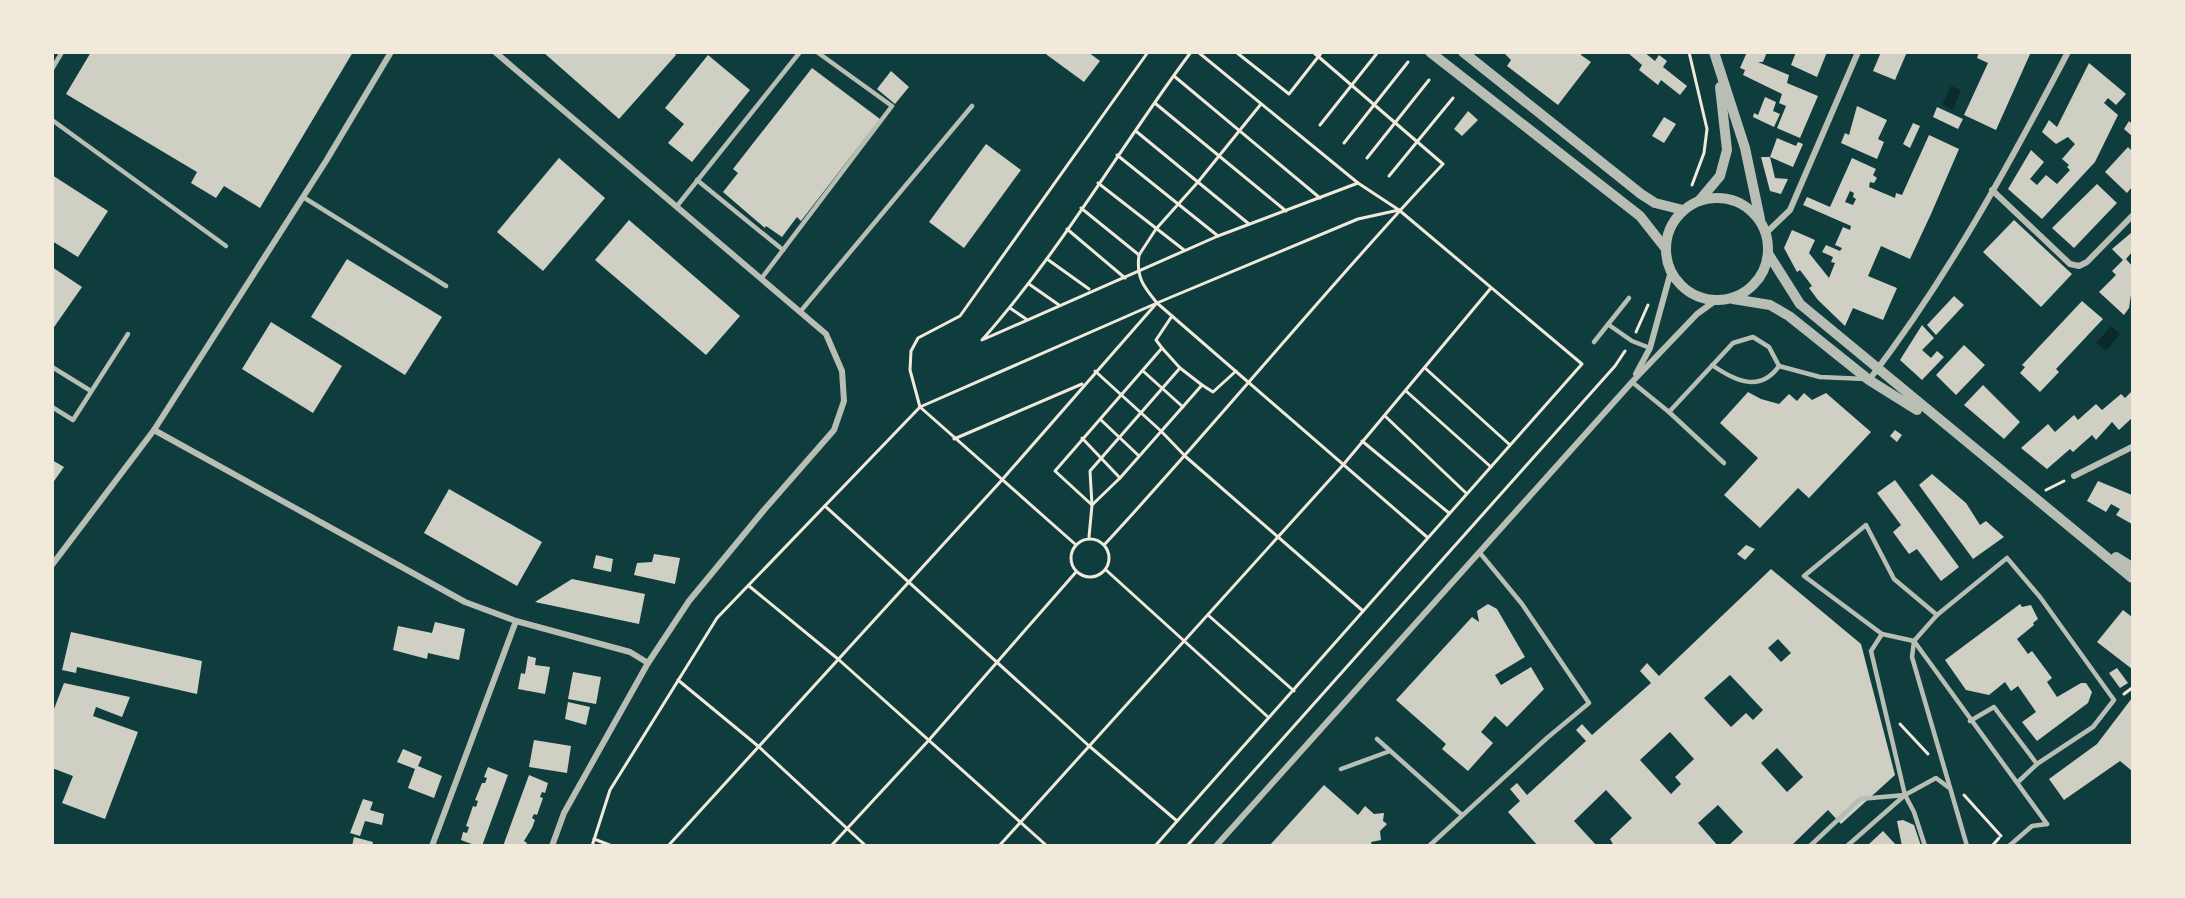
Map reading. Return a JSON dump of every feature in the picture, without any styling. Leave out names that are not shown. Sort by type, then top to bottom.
[{"type":"street","points":[[52,565],[154,430],[303,197],[391,52]]},
{"type":"street","points":[[495,52],[826,334],[842,372],[844,401],[834,430],[689,601],[648,663],[564,813],[552,846]]},
{"type":"street","points":[[1430,52],[1640,216],[1666,249],[1671,271],[1688,292],[1715,301]]},
{"type":"street","points":[[1463,52],[1641,194],[1655,203],[1683,210]]},
{"type":"street","points":[[1666,249],[1671,228],[1683,210],[1698,201],[1720,176],[1727,150],[1714,52]]},
{"type":"street","points":[[1766,233],[1790,210],[1858,52]]},
{"type":"street","points":[[1869,380],[1939,279],[2015,152],[2067,52]]},
{"type":"street","points":[[1717,68],[1745,148],[1760,220],[1766,233],[1769,255],[1800,304],[2133,579]]},
{"type":"street","points":[[1992,190],[2070,264],[2079,266],[2087,262],[2133,216]]},
{"type":"street","points":[[1698,201],[1715,197],[1732,199],[1748,207],[1760,220]]},
{"type":"street","points":[[1216,846],[1632,382],[1697,314],[1715,301],[1732,298],[1746,292],[1757,282],[1769,255]]},
{"type":"street","points":[[1632,382],[1650,348],[1671,271]]},
{"type":"street","points":[[1732,298],[1770,305],[1869,380],[1960,437]]},
{"type":"street","points":[[154,430],[465,602],[516,621],[630,651],[648,663]]},
{"type":"street","points":[[2074,476],[2133,447]]},
{"type":"street","points":[[2092,543],[2133,567]]},
{"type":"street","points":[[432,846],[516,621]]},
{"type":"lane","points":[[52,69],[62,52]]},
{"type":"lane","points":[[676,206],[800,52]]},
{"type":"lane","points":[[761,279],[892,106],[817,52]]},
{"type":"lane","points":[[800,312],[972,106]]},
{"type":"lane","points":[[52,120],[226,246]]},
{"type":"lane","points":[[697,180],[783,250]]},
{"type":"lane","points":[[303,197],[446,286]]},
{"type":"lane","points":[[1594,342],[1629,298]]},
{"type":"lane","points":[[1609,325],[1632,341],[1650,348]]},
{"type":"lane","points":[[52,407],[73,420],[128,334]]},
{"type":"lane","points":[[1669,412],[1733,343],[1753,337],[1769,347],[1779,366],[1820,377],[1869,380]]},
{"type":"lane","points":[[1712,365],[1729,377],[1754,383],[1771,378],[1779,366]]},
{"type":"lane","points":[[52,367],[91,391]]},
{"type":"lane","points":[[1632,382],[1669,412],[1724,463]]},
{"type":"lane","points":[[1937,615],[1894,579],[1866,525],[1803,576],[1882,634],[1914,641],[1970,721],[2048,824],[2032,826],[2009,846]]},
{"type":"lane","points":[[1429,846],[1547,738],[1589,703],[1522,604],[1480,553]]},
{"type":"lane","points":[[1967,846],[1912,657],[1914,641],[1937,615],[2007,558],[2040,597],[2114,700],[2093,727],[2037,764],[2018,782]]},
{"type":"lane","points":[[1882,634],[1871,651],[1905,795],[1914,812],[1925,846]]},
{"type":"lane","points":[[1970,721],[1994,707],[2037,764]]},
{"type":"lane","points":[[1377,739],[1462,815]]},
{"type":"lane","points":[[1341,769],[1390,751]]},
{"type":"lane","points":[[1847,846],[1905,795],[1936,778],[1948,787]]},
{"type":"lane","points":[[1810,846],[1860,799],[1905,795]]},
{"type":"path","points":[[1075,544],[1001,481],[920,407],[910,370],[910,351],[918,338],[960,316],[1148,52]]},
{"type":"path","points":[[1191,52],[1029,284],[982,340],[1090,290],[1137,273],[1218,236],[1358,183]]},
{"type":"path","points":[[1155,846],[1582,364],[1399,210],[1358,183],[1198,52]]},
{"type":"path","points":[[1236,52],[1289,94],[1322,52]]},
{"type":"path","points":[[1105,544],[1186,457],[1399,210],[1443,164],[1313,52]]},
{"type":"path","points":[[1320,125],[1378,52]]},
{"type":"path","points":[[1683,210],[1704,153],[1707,129],[1689,52]]},
{"type":"path","points":[[1344,144],[1373,103],[1408,62]]},
{"type":"path","points":[[1174,76],[1320,198]]},
{"type":"path","points":[[1366,158],[1429,80]]},
{"type":"path","points":[[1389,176],[1453,98]]},
{"type":"path","points":[[1156,104],[1286,211]]},
{"type":"path","points":[[1261,104],[1198,182],[1156,229],[1138,255],[1137,273],[1142,285],[1157,303],[1427,537]]},
{"type":"path","points":[[1137,132],[1250,224]]},
{"type":"path","points":[[1117,155],[1218,236]]},
{"type":"path","points":[[1098,183],[1185,251]]},
{"type":"path","points":[[1081,208],[1138,255]]},
{"type":"path","points":[[592,846],[610,790],[717,618],[920,407],[1157,303],[1358,219],[1399,210]]},
{"type":"path","points":[[1067,229],[1125,278]]},
{"type":"path","points":[[1047,259],[1090,290]]},
{"type":"path","points":[[1029,284],[1059,305]]},
{"type":"path","points":[[999,846],[1343,465],[1491,288]]},
{"type":"path","points":[[1187,846],[1615,366],[1632,341],[1650,301]]},
{"type":"path","points":[[668,846],[1001,481],[1095,371],[1157,303]]},
{"type":"path","points":[[1011,308],[1026,319]]},
{"type":"path","points":[[1172,316],[1156,340],[1180,368],[1213,392],[1236,371]]},
{"type":"path","points":[[1092,505],[1055,471],[1162,348]]},
{"type":"path","points":[[1089,537],[1092,505],[1090,471],[1140,411],[1180,368]]},
{"type":"path","points":[[1425,368],[1510,445]]},
{"type":"path","points":[[1095,371],[1140,411],[1186,457],[1363,611]]},
{"type":"path","points":[[1143,371],[1183,407]]},
{"type":"path","points":[[954,439],[1084,384]]},
{"type":"path","points":[[1092,505],[1120,478],[1138,455],[1202,386]]},
{"type":"path","points":[[1406,391],[1491,467]]},
{"type":"path","points":[[1385,416],[1467,493]]},
{"type":"path","points":[[1101,420],[1138,455]]},
{"type":"path","points":[[1082,438],[1120,478]]},
{"type":"path","points":[[1362,441],[1449,513]]},
{"type":"path","points":[[2034,496],[2074,476]]},
{"type":"path","points":[[825,506],[910,580],[1088,745],[1177,821]]},
{"type":"path","points":[[1089,537],[1105,544],[1110,558],[1106,570],[1091,578],[1076,572],[1070,558],[1075,544],[1089,537]]},
{"type":"path","points":[[1106,570],[1268,717]]},
{"type":"path","points":[[831,846],[929,740],[1076,572]]},
{"type":"path","points":[[749,586],[838,659],[1047,846]]},
{"type":"path","points":[[1208,615],[1294,691]]},
{"type":"path","points":[[678,680],[758,746],[866,846]]},
{"type":"path","points":[[594,839],[612,846]]},
{"type":"water","points":[[1951,86],[1961,90],[1953,110],[1942,105]]},
{"type":"water","points":[[2111,326],[2120,334],[2106,351],[2096,343]]},
{"type":"building","points":[[91,52],[353,52],[260,208],[224,186],[216,198],[191,183],[197,172],[66,94]]},
{"type":"building","points":[[543,52],[673,52],[676,55],[619,119]]},
{"type":"building","points":[[1043,52],[1088,52],[1100,61],[1084,82]]},
{"type":"building","points":[[1503,52],[1582,52],[1581,55],[1591,62],[1558,105],[1507,66],[1511,60]]},
{"type":"building","points":[[1627,52],[1644,52],[1655,61],[1659,55],[1667,61],[1663,67],[1687,86],[1680,95],[1661,80],[1658,85],[1639,70],[1642,65]]},
{"type":"building","points":[[1747,52],[1767,52],[1763,62],[1758,62],[1789,75],[1787,83],[1818,96],[1800,138],[1777,128],[1786,106],[1779,103],[1782,94],[1743,75],[1745,70],[1740,68]]},
{"type":"building","points":[[1796,52],[1827,52],[1817,77],[1791,65]]},
{"type":"building","points":[[1881,52],[1907,52],[1895,80],[1873,71]]},
{"type":"building","points":[[1979,52],[2031,52],[1996,130],[1964,115],[1988,63],[1977,58]]},
{"type":"building","points":[[708,55],[750,90],[692,162],[668,143],[684,124],[665,108]]},
{"type":"building","points":[[2089,63],[2126,94],[2116,105],[2108,98],[2104,103],[2118,115],[2095,162],[2042,219],[2008,189],[2031,150],[2044,162],[2030,179],[2037,185],[2046,175],[2057,184],[2070,170],[2067,167],[2069,165],[2062,159],[2075,144],[2068,137],[2056,144],[2042,132],[2049,120],[2057,127]]},
{"type":"building","points":[[812,68],[880,119],[801,221],[797,217],[782,237],[766,226],[765,228],[723,192],[738,173],[733,169]]},
{"type":"building","points":[[891,71],[909,87],[895,104],[877,89]]},
{"type":"building","points":[[1765,97],[1776,102],[1773,111],[1780,114],[1774,127],[1753,117],[1754,113],[1758,115]]},
{"type":"building","points":[[1857,106],[1887,120],[1878,139],[1884,142],[1877,159],[1841,143],[1845,133],[1849,135]]},
{"type":"building","points":[[1937,107],[1963,119],[1958,129],[1933,117]]},
{"type":"building","points":[[1468,111],[1478,120],[1462,136],[1454,129]]},
{"type":"building","points":[[1664,117],[1676,124],[1664,143],[1652,136]]},
{"type":"building","points":[[2129,121],[2132,124],[2132,136],[2124,129]]},
{"type":"building","points":[[1913,123],[1920,126],[1910,148],[1903,144]]},
{"type":"building","points":[[1929,135],[1959,149],[1910,259],[1881,246],[1868,276],[1897,288],[1883,320],[1853,308],[1845,326],[1818,300],[1809,288],[1812,286],[1800,270],[1797,272],[1784,248],[1792,230],[1815,240],[1809,253],[1829,278],[1835,263],[1831,262],[1833,257],[1822,252],[1826,245],[1840,251],[1842,248],[1835,245],[1843,227],[1850,230],[1851,226],[1803,205],[1807,197],[1830,207],[1852,158],[1876,169],[1873,175],[1877,178],[1874,183],[1870,182],[1869,187],[1895,198],[1896,193],[1902,195]],"holes":[[[1850,191],[1854,193],[1853,197],[1856,199],[1853,205],[1845,202]]]},
{"type":"building","points":[[1777,138],[1796,146],[1798,142],[1803,144],[1793,167],[1770,157]]},
{"type":"building","points":[[986,144],[1021,170],[964,248],[929,222]]},
{"type":"building","points":[[2128,147],[2132,151],[2132,187],[2127,193],[2105,172]]},
{"type":"building","points":[[1761,157],[1770,157],[1775,178],[1788,179],[1781,194],[1770,191]]},
{"type":"building","points":[[559,158],[605,198],[543,271],[497,232]]},
{"type":"building","points":[[52,175],[108,211],[78,257],[52,241]]},
{"type":"building","points":[[2097,184],[2117,203],[2074,248],[2052,228]]},
{"type":"building","points":[[629,220],[740,316],[706,355],[595,260]]},
{"type":"building","points":[[2014,220],[2072,274],[2041,307],[1983,252]]},
{"type":"building","points":[[2131,233],[2132,252],[2126,259],[2132,266],[2132,288],[2129,308],[2124,315],[2099,292],[2116,275],[2112,271],[2123,260],[2112,249]]},
{"type":"building","points":[[347,259],[442,317],[405,375],[311,317]]},
{"type":"building","points":[[52,267],[82,287],[52,330]]},
{"type":"building","points":[[1954,296],[1964,305],[1936,335],[1927,325]]},
{"type":"building","points":[[2082,301],[2103,319],[2056,369],[2059,372],[2040,392],[2020,373],[2025,367],[2022,365]]},
{"type":"building","points":[[271,322],[342,366],[313,413],[242,369]]},
{"type":"building","points":[[1922,325],[1934,338],[1922,350],[1931,358],[1937,351],[1944,357],[1922,380],[1900,360]]},
{"type":"building","points":[[1964,345],[1985,365],[1956,395],[1936,375]]},
{"type":"building","points":[[1983,385],[2020,422],[2004,439],[1964,405]]},
{"type":"building","points":[[2132,391],[2132,418],[2119,430],[2112,422],[2096,440],[2092,435],[2073,452],[2070,449],[2047,469],[2021,448],[2048,424],[2055,432],[2074,415],[2078,420],[2096,404],[2102,410],[2121,394],[2125,398]]},
{"type":"building","points":[[1748,392],[1761,399],[1779,404],[1789,394],[1797,401],[1804,393],[1812,400],[1826,393],[1871,432],[1809,498],[1798,488],[1760,528],[1724,495],[1758,458],[1720,423]]},
{"type":"building","points":[[1895,430],[1902,435],[1897,442],[1890,436]]},
{"type":"building","points":[[52,460],[64,467],[52,484]]},
{"type":"building","points":[[1932,474],[1966,503],[1980,525],[1986,521],[2004,537],[1973,559],[1919,485]]},
{"type":"building","points":[[1895,480],[1959,567],[1941,581],[1917,549],[1909,554],[1893,532],[1901,525],[1877,493]]},
{"type":"building","points":[[2098,481],[2132,495],[2132,524],[2116,515],[2120,509],[2111,504],[2106,512],[2087,501]]},
{"type":"building","points":[[449,489],[542,542],[517,586],[424,533]]},
{"type":"building","points":[[1746,545],[1755,549],[1745,560],[1737,554]]},
{"type":"building","points":[[654,554],[680,558],[675,584],[634,575],[637,563],[652,562]]},
{"type":"building","points":[[596,555],[613,559],[611,572],[593,568]]},
{"type":"building","points":[[1771,569],[1861,644],[1895,775],[1841,824],[1828,810],[1791,846],[1728,846],[1743,832],[1718,805],[1698,823],[1718,846],[1614,846],[1610,839],[1632,818],[1606,790],[1574,821],[1597,846],[1538,846],[1508,812],[1520,801],[1510,789],[1517,783],[1527,795],[1586,741],[1576,730],[1582,724],[1592,735],[1651,683],[1640,671],[1647,663],[1659,676]],"holes":[[[1778,639],[1791,653],[1781,662],[1768,648]],[[1730,675],[1763,710],[1753,720],[1746,713],[1731,727],[1704,698]],[[1670,732],[1694,759],[1675,777],[1681,784],[1671,794],[1640,760]],[[1777,748],[1803,777],[1787,792],[1761,763]]]},
{"type":"building","points":[[572,579],[645,594],[639,624],[535,602]]},
{"type":"building","points":[[1488,604],[1497,609],[1525,657],[1495,675],[1501,685],[1531,667],[1544,689],[1507,727],[1495,716],[1481,732],[1493,743],[1468,771],[1442,749],[1446,744],[1396,700],[1472,617],[1479,622],[1477,611]]},
{"type":"building","points":[[2020,604],[2022,607],[2031,605],[2038,619],[2017,639],[2028,654],[2032,651],[2052,678],[2047,682],[2057,697],[2081,683],[2086,683],[2092,692],[2088,703],[2037,741],[2022,722],[2036,712],[2018,686],[2011,691],[2005,682],[1989,695],[1966,690],[1945,660]]},
{"type":"building","points":[[2123,610],[2132,617],[2132,669],[2097,642]]},
{"type":"building","points":[[435,622],[465,629],[459,660],[428,653],[427,659],[393,650],[398,626],[432,633]]},
{"type":"building","points":[[71,632],[202,661],[197,694],[77,667],[76,673],[62,670]]},
{"type":"building","points":[[528,656],[536,658],[535,665],[550,667],[545,694],[518,689],[521,673],[525,674]]},
{"type":"building","points":[[2117,668],[2128,683],[2120,688],[2109,673]]},
{"type":"building","points":[[573,672],[601,677],[596,704],[568,699]]},
{"type":"building","points":[[64,683],[130,697],[122,717],[96,707],[93,716],[138,732],[105,819],[62,803],[73,776],[52,768],[52,714]]},
{"type":"building","points":[[2132,698],[2132,771],[2120,761],[2064,800],[2049,779],[2097,744]]},
{"type":"building","points":[[568,702],[590,707],[586,725],[565,719]]},
{"type":"building","points":[[534,740],[571,746],[567,773],[529,767]]},
{"type":"building","points":[[403,749],[422,757],[418,766],[442,776],[434,798],[408,788],[415,769],[397,762]]},
{"type":"building","points":[[488,767],[508,775],[482,846],[477,846],[461,840],[463,832],[467,833],[469,827],[466,826],[473,806],[476,807],[478,801],[475,800],[482,783],[485,783],[487,778],[484,777]]},
{"type":"building","points":[[529,775],[548,783],[545,793],[542,792],[540,797],[543,798],[537,815],[534,814],[532,818],[535,820],[524,841],[527,843],[526,846],[503,846]]},
{"type":"building","points":[[1324,785],[1358,815],[1365,806],[1374,814],[1384,813],[1383,821],[1387,824],[1380,831],[1381,840],[1371,842],[1372,846],[1269,846]]},
{"type":"building","points":[[363,799],[373,802],[370,810],[384,814],[382,825],[365,821],[360,836],[350,833]]},
{"type":"building","points":[[1903,820],[1914,825],[1921,846],[1902,846],[1897,821]]},
{"type":"building","points":[[1883,831],[1897,846],[1869,844]]},
{"type":"building","points":[[354,837],[373,842],[372,846],[352,846]]}]
